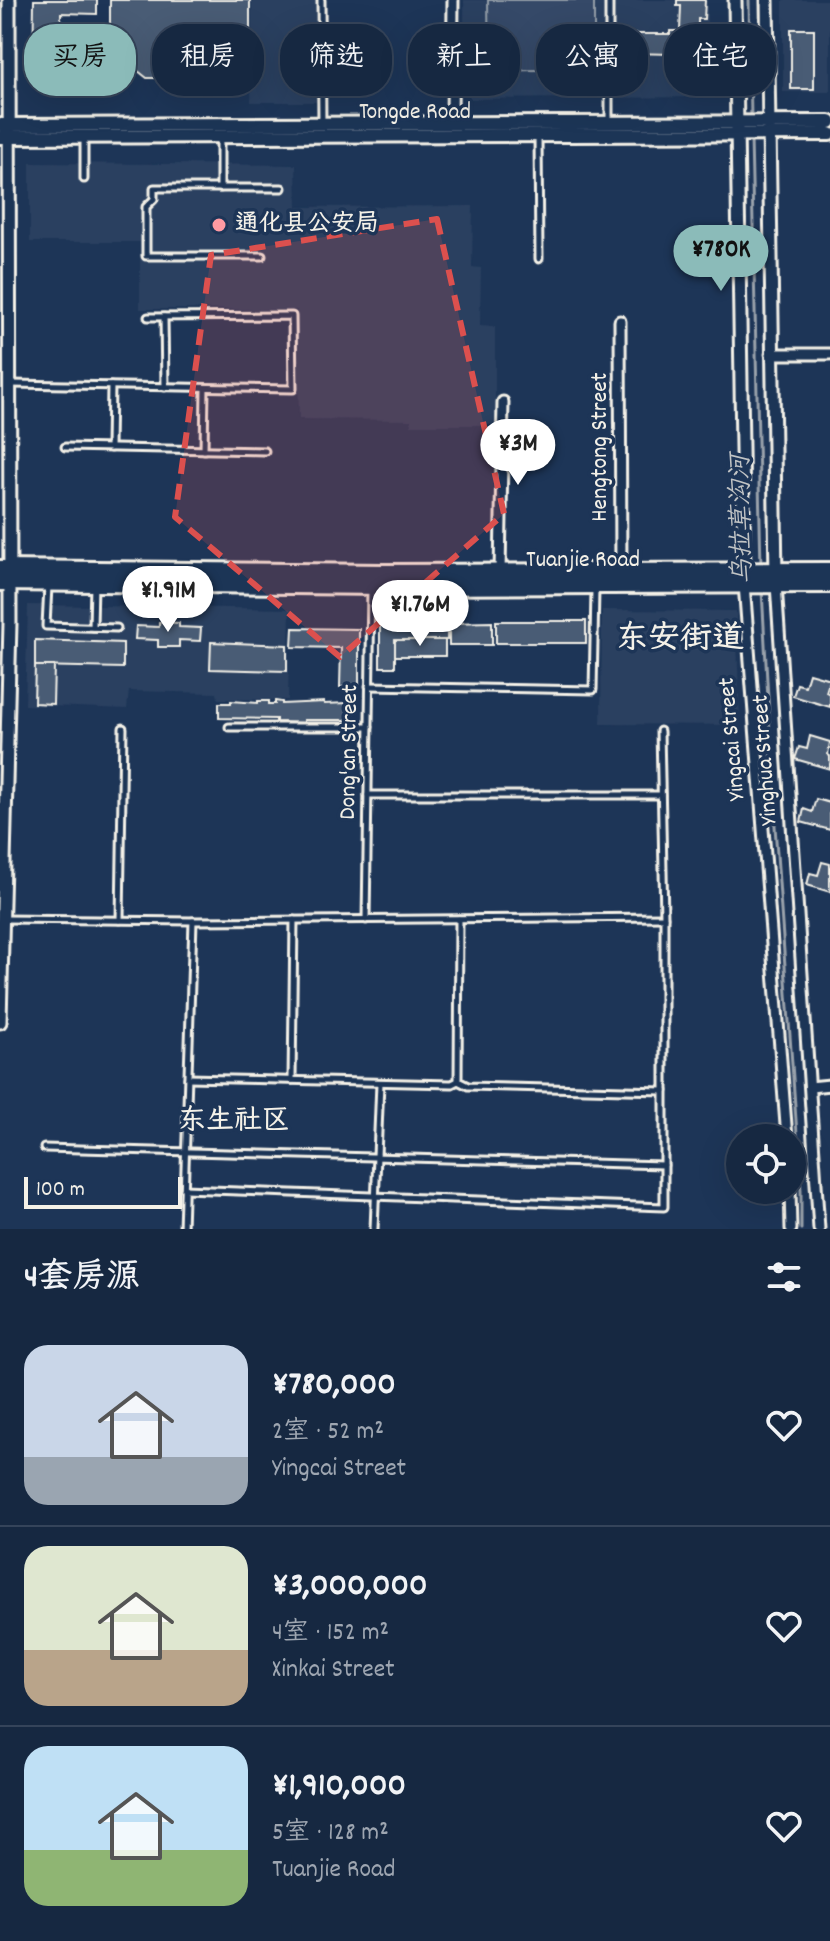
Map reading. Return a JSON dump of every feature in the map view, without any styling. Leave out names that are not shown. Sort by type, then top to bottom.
[{"type":"highway","name":"Tuanjie Road","points":[[776,578],[830,571]]},
{"type":"highway","name":"Tuanjie Road","points":[[5,576],[621,572],[744,578]]},
{"type":"highway","name":"Tuanjie Road","points":[[5,576],[48,583],[595,585],[776,578],[830,584]]},
{"type":"main road","name":"Tongde Road","points":[[5,131],[84,137],[538,135],[763,128],[830,122]]},
{"type":"main road","name":"Tongde Road","points":[[5,131],[452,123],[609,123],[740,128]]},
{"type":"main road","name":"Tongde Road","points":[[763,128],[830,134]]},
{"type":"street","points":[[0,1022],[5,404],[9,384],[5,131],[9,0]]},
{"type":"street","points":[[452,123],[453,0]]},
{"type":"street","name":"Yingcai Street","points":[[735,0],[740,128],[744,578],[786,1124]]},
{"type":"street","name":"Yinghua Street","points":[[767,0],[763,128],[776,578],[819,1229]]},
{"type":"street","name":"Hengtong Street","points":[[620,321],[621,572]]},
{"type":"street","points":[[771,354],[830,354]]},
{"type":"street","points":[[500,573],[503,402]]},
{"type":"street","points":[[810,1087],[830,1085]]},
{"type":"street","points":[[790,1204],[791,1229]]},
{"type":"lane","points":[[321,0],[322,124]]},
{"type":"lane","points":[[609,0],[609,123]]},
{"type":"lane","points":[[538,135],[539,259]]},
{"type":"lane","points":[[220,136],[220,188]]},
{"type":"lane","points":[[84,137],[84,179]]},
{"type":"lane","points":[[262,256],[146,256],[146,207],[154,199],[154,188],[282,188]]},
{"type":"lane","points":[[9,384],[293,389],[292,316],[148,317]]},
{"type":"lane","points":[[164,317],[165,387]]},
{"type":"lane","points":[[110,448],[111,386]]},
{"type":"lane","points":[[204,450],[205,388]]},
{"type":"lane","points":[[65,447],[265,451]]},
{"type":"lane","points":[[48,583],[46,626],[117,628]]},
{"type":"lane","points":[[93,627],[94,583]]},
{"type":"lane","points":[[369,686],[593,690],[595,585]]},
{"type":"lane","name":"Dong'an Street","points":[[366,920],[371,586]]},
{"type":"lane","points":[[229,727],[369,727]]},
{"type":"lane","points":[[120,920],[123,728]]},
{"type":"lane","points":[[184,1189],[664,1207],[664,917],[660,731]]},
{"type":"lane","points":[[368,795],[661,795]]},
{"type":"lane","points":[[3,919],[193,921],[664,917]]},
{"type":"lane","points":[[458,1081],[459,919]]},
{"type":"lane","points":[[292,1080],[294,920]]},
{"type":"lane","points":[[183,1229],[193,921]]},
{"type":"lane","points":[[188,1078],[452,1084],[458,1081]]},
{"type":"lane","points":[[458,1081],[468,1086],[664,1091]]},
{"type":"lane","points":[[374,1229],[380,1083]]},
{"type":"lane","points":[[44,1148],[664,1165]]},
{"type":"highlighted area","points":[[437,219],[504,514],[340,657],[175,517],[211,255]]},
{"type":"shaded area","points":[[252,0],[317,0],[317,24],[280,24],[280,96],[318,96],[318,102],[251,102],[251,96],[264,96],[264,24],[252,24]]},
{"type":"shaded area","points":[[464,0],[707,0],[707,24],[664,24],[664,96],[707,97],[465,99],[465,96],[520,96],[520,24],[464,24]]},
{"type":"shaded area","points":[[488,0],[594,0],[594,24],[536,24],[536,70],[520,70],[520,24],[488,24]]},
{"type":"shaded area","points":[[783,0],[830,0],[830,92],[783,92]]},
{"type":"shaded area","points":[[30,163],[296,165],[297,207],[473,206],[472,267],[481,268],[480,326],[495,327],[495,425],[411,425],[411,420],[299,419],[297,310],[140,309],[140,242],[30,242]]},
{"type":"shaded area","points":[[28,605],[290,609],[288,700],[218,699],[217,693],[129,691],[127,709],[25,705]]},
{"type":"shaded area","points":[[602,610],[736,611],[740,725],[601,724]]},
{"type":"building","points":[[34,0],[97,0],[97,14],[61,13],[61,24],[34,24]]},
{"type":"building","points":[[110,0],[250,0],[250,24],[152,24],[152,78],[147,78],[136,69],[136,24],[110,24]]},
{"type":"building","points":[[677,0],[705,0],[704,19],[698,19],[698,24],[680,24],[681,6],[677,6]]},
{"type":"building","points":[[791,29],[814,29],[814,89],[791,89]]},
{"type":"building","points":[[648,34],[664,34],[664,54],[648,53]]},
{"type":"building","points":[[496,621],[586,621],[586,643],[496,643]]},
{"type":"building","points":[[159,622],[201,628],[200,641],[179,640],[179,647],[158,647],[158,640],[135,639],[136,626],[159,627]]},
{"type":"building","points":[[492,622],[492,645],[449,645],[449,623]]},
{"type":"building","points":[[380,624],[447,624],[447,640],[395,640],[395,667],[380,667]]},
{"type":"building","points":[[293,628],[359,629],[359,687],[340,687],[341,648],[292,647]]},
{"type":"building","points":[[35,640],[123,643],[123,668],[35,666]]},
{"type":"building","points":[[395,640],[445,640],[445,656],[395,656]]},
{"type":"building","points":[[211,642],[287,645],[287,671],[210,669]]},
{"type":"building","points":[[35,666],[54,666],[53,704],[34,703]]},
{"type":"building","points":[[809,673],[830,679],[826,692],[830,694],[830,707],[793,696],[797,684],[805,686]]},
{"type":"building","points":[[219,703],[348,703],[354,705],[353,720],[304,720],[304,723],[219,718]]},
{"type":"building","points":[[810,736],[830,742],[830,769],[795,759],[799,747],[807,749]]},
{"type":"building","points":[[816,799],[830,803],[830,830],[801,822],[804,809],[812,812]]},
{"type":"building","points":[[822,862],[830,864],[830,892],[807,885],[810,873],[818,875]]},
{"type":"waterway","name":"乌拉草沟河","points":[[749,0],[751,119]]},
{"type":"waterway","name":"乌拉草沟河","points":[[751,138],[761,567]]},
{"type":"waterway","name":"乌拉草沟河","points":[[762,590],[801,1229]]},
{"type":"place","name":"通化县公安局","points":[[219,225]]},
{"type":"district","name":"东安街道","points":[[680,641]]},
{"type":"district","name":"东生社区","points":[[234,1123]]}]
